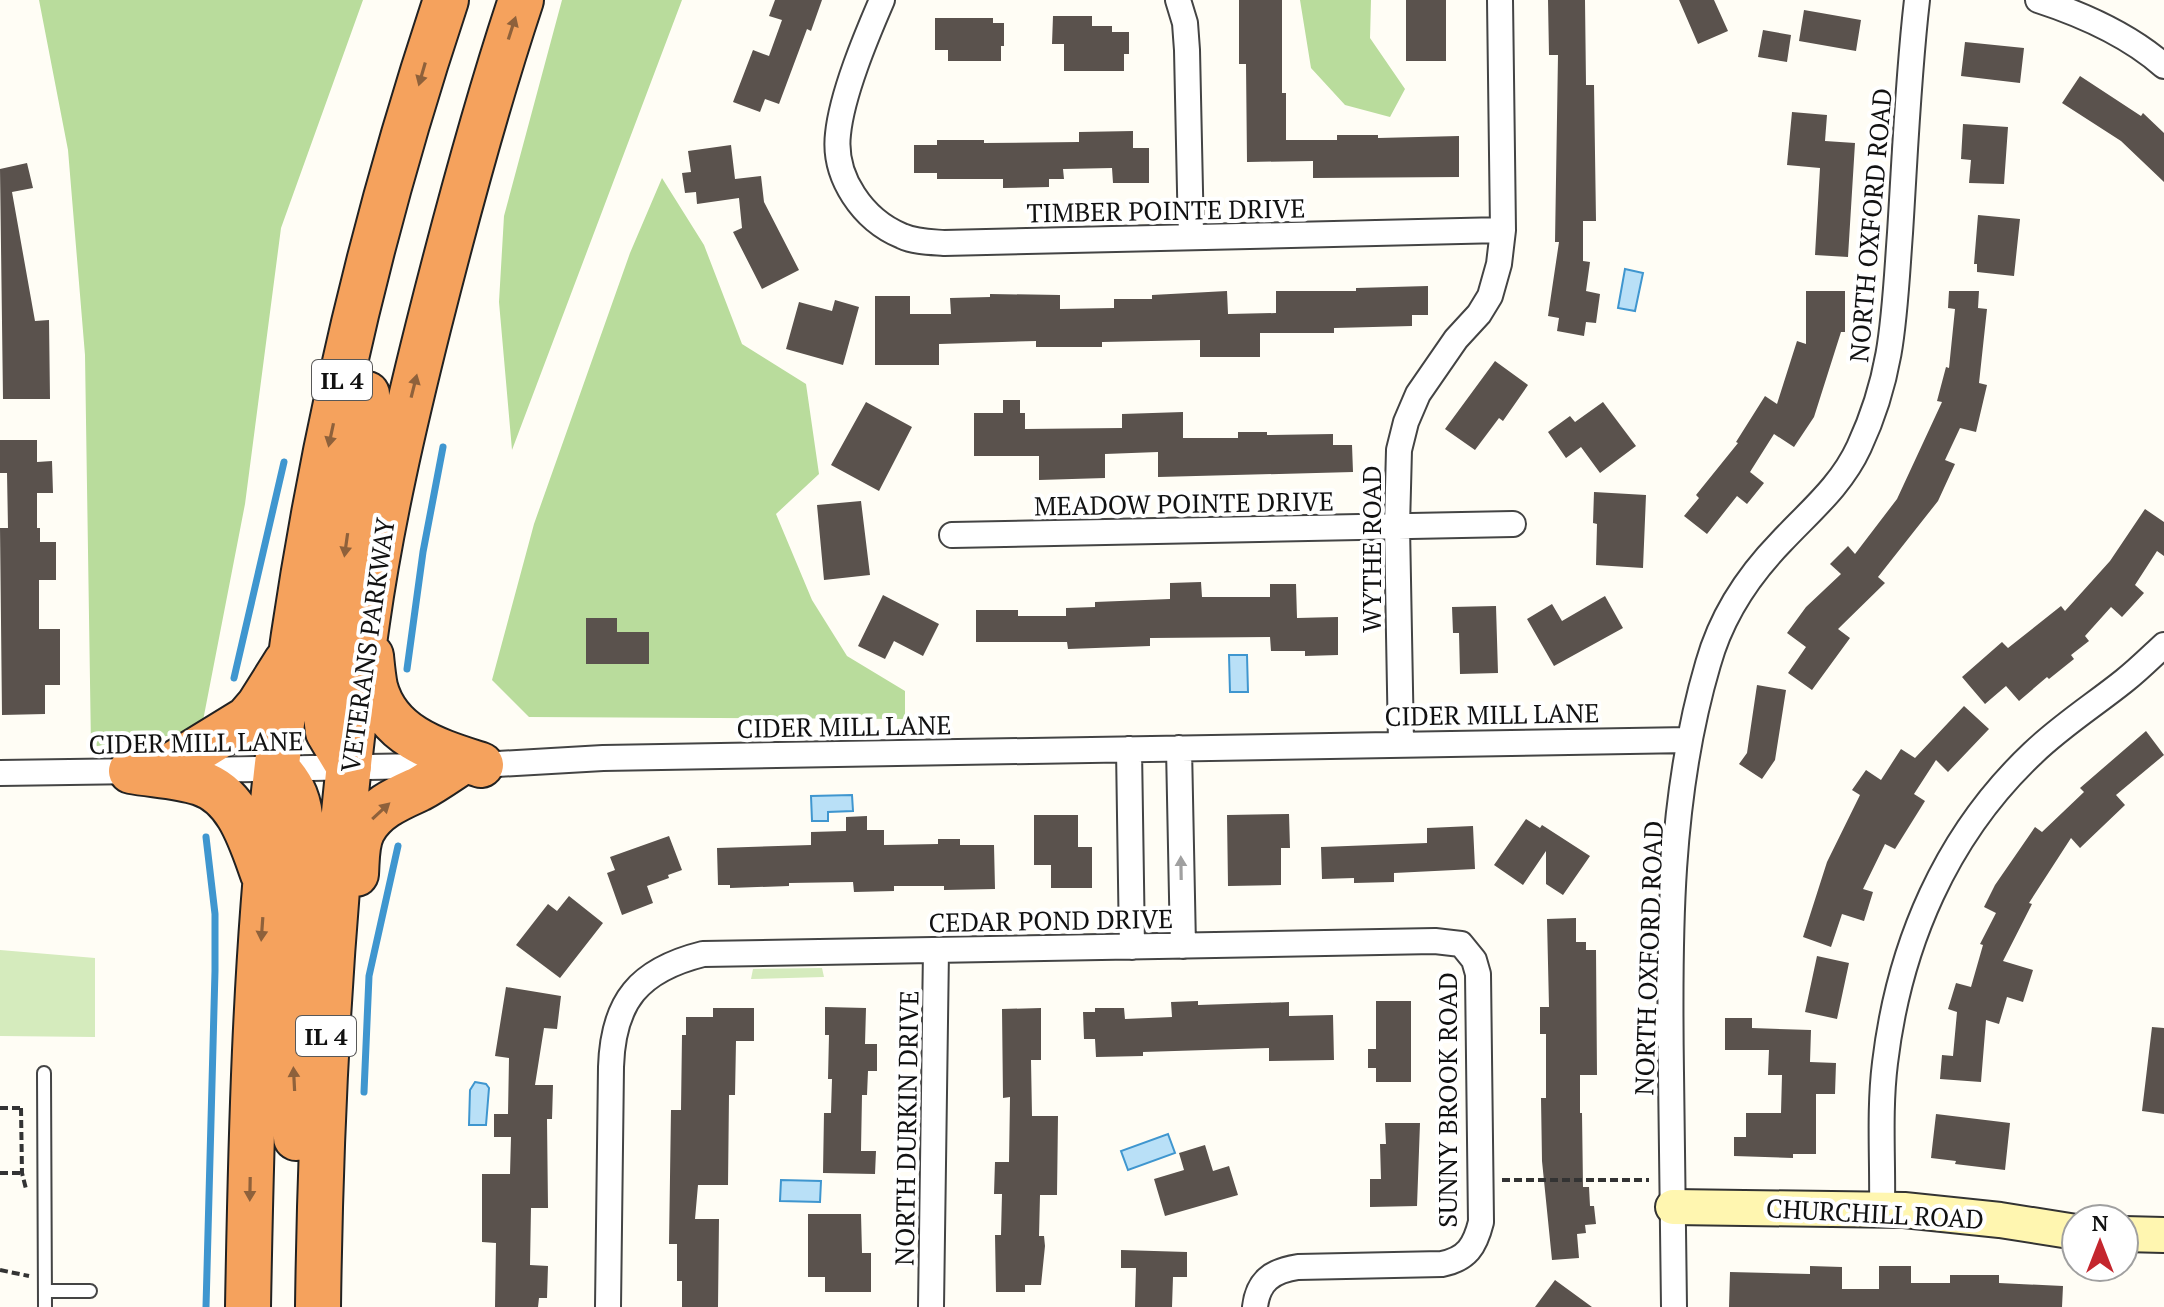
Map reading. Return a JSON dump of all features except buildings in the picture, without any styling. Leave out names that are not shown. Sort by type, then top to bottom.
[{"type":"highway","name":"IL 4","points":[[248,1307],[253,1055],[265,880],[292,654],[339,393],[389,190],[446,0]]},
{"type":"highway","name":"VETERANS PARKWAY","points":[[318,1301],[329,981],[339,846],[367,621],[381,539],[423,350],[489,97],[521,0]]},
{"type":"highway","points":[[349,767],[328,732],[324,700],[379,305],[389,190]]},
{"type":"highway","points":[[367,621],[375,689],[394,722],[417,742],[469,765]]},
{"type":"highway","points":[[147,771],[247,719],[292,654]]},
{"type":"highway","points":[[322,1128],[342,1088],[354,891],[363,830],[389,803],[469,765]]},
{"type":"highway","points":[[276,768],[294,789],[301,813],[294,919],[293,1063],[301,1208],[307,1258],[318,1301]]},
{"type":"highway","points":[[147,771],[201,783],[216,791],[236,810],[265,880]]},
{"type":"street","name":"TIMBER POINTE DRIVE","points":[[882,0],[845,100],[838,134],[841,170],[865,211],[904,238],[925,242],[1503,230]]},
{"type":"street","points":[[1178,0],[1185,23],[1187,50],[1191,237]]},
{"type":"street","name":"WYTHE ROAD","points":[[1401,743],[1397,526],[1399,450],[1418,394],[1433,370],[1479,314],[1490,296],[1499,264],[1503,230],[1500,0]]},
{"type":"street","name":"NORTH OXFORD ROAD","points":[[1674,1307],[1670,988],[1672,908],[1689,740],[1714,644],[1734,601],[1780,542],[1837,486],[1857,452],[1882,389],[1892,344],[1917,0]]},
{"type":"street","points":[[2038,0],[2068,9],[2116,33],[2164,66]]},
{"type":"street","name":"MEADOW POINTE DRIVE","points":[[952,535],[1513,524]]},
{"type":"street","points":[[1882,1208],[1884,1065],[1888,1040],[1914,932],[1942,872],[1974,820],[2001,785],[2035,751],[2127,679],[2164,645]]},
{"type":"street","name":"CIDER MILL LANE","points":[[0,773],[469,765],[619,758],[1689,740]]},
{"type":"street","points":[[1179,748],[1183,946]]},
{"type":"street","points":[[1129,749],[1132,947]]},
{"type":"street","name":"CEDAR POND DRIVE","points":[[608,1307],[611,1050],[618,1017],[626,999],[659,969],[679,960],[703,954],[1435,941],[1471,945]]},
{"type":"street","name":"SUNNY BROOK ROAD","points":[[1255,1307],[1262,1272],[1298,1267],[1442,1264],[1476,1256],[1481,1222],[1478,974],[1471,945]]},
{"type":"street","name":"NORTH DURKIN DRIVE","points":[[931,1307],[936,950]]},
{"type":"street","name":"CHURCHILL ROAD","points":[[1673,1207],[1882,1208],[2060,1229]]},
{"type":"street","points":[[2140,1234],[2164,1235]]},
{"type":"lane","points":[[44,1073],[45,1307]]},
{"type":"lane","points":[[45,1291],[90,1291]]},
{"type":"path","points":[[0,1108],[31,1108]]},
{"type":"path","points":[[0,1173],[32,1173]]},
{"type":"path","points":[[1496,1180],[1649,1180]]},
{"type":"path","points":[[0,1270],[29,1276]]},
{"type":"green space","points":[[39,0],[363,0],[281,228],[245,504],[201,731],[91,747],[85,355],[68,150]]},
{"type":"green space","points":[[562,0],[682,0],[512,450],[499,302],[504,216]]},
{"type":"green space","points":[[1300,0],[1371,0],[1370,38],[1405,89],[1390,117],[1345,105],[1311,68]]},
{"type":"green space","points":[[662,178],[704,245],[742,344],[806,384],[819,474],[776,514],[812,600],[847,656],[905,691],[905,719],[529,717],[492,680],[534,524],[630,253]]},
{"type":"green space","points":[[0,950],[95,958],[95,1037],[0,1036]]},
{"type":"green space","points":[[822,968],[824,977],[751,979],[753,969]]},
{"type":"water","points":[[1625,269],[1643,273],[1635,311],[1618,308]]},
{"type":"water","points":[[1229,655],[1247,655],[1248,692],[1230,692]]},
{"type":"water","points":[[852,795],[853,811],[828,812],[828,821],[812,821],[811,796]]},
{"type":"water","points":[[475,1082],[486,1084],[489,1088],[486,1125],[469,1125],[470,1090]]},
{"type":"water","points":[[1168,1134],[1175,1153],[1128,1170],[1121,1151]]},
{"type":"water","points":[[781,1180],[821,1181],[820,1202],[780,1201]]},
{"type":"waterway","points":[[407,669],[423,552],[443,447]]},
{"type":"waterway","points":[[234,678],[284,462]]},
{"type":"waterway","points":[[206,837],[215,914],[206,1307]]},
{"type":"waterway","points":[[364,1092],[369,976],[398,846]]}]
